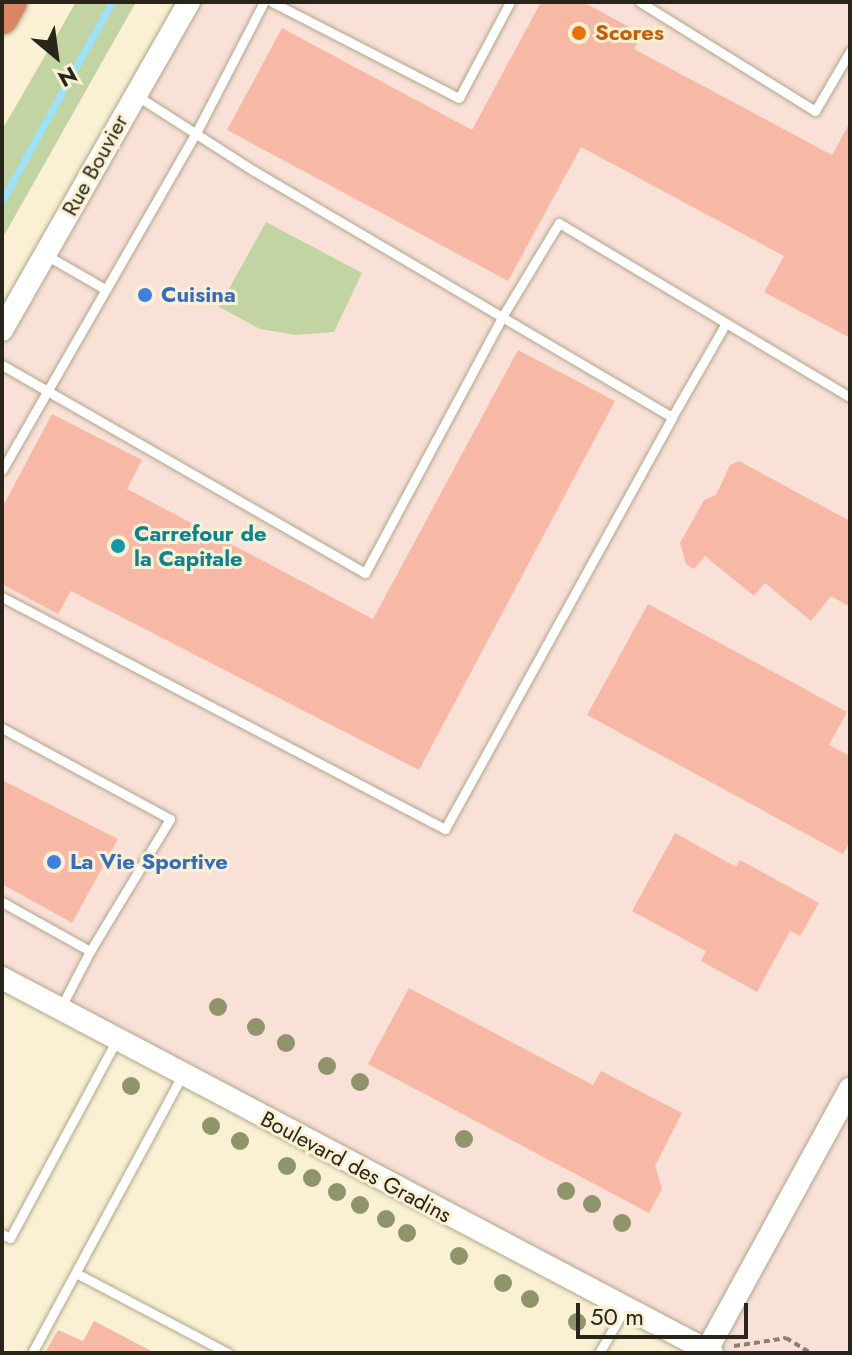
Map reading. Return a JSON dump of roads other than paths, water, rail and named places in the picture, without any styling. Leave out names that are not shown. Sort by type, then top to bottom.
[{"type":"highway","points":[[2,18],[11,2]]},
{"type":"street","name":"Rue Bouvier","points":[[2,330],[189,2]]},
{"type":"street","name":"Boulevard des Gradins","points":[[2,978],[708,1352]]},
{"type":"street","points":[[708,1352],[850,1089]]},
{"type":"lane","points":[[2,470],[197,131],[264,2]]},
{"type":"lane","points":[[272,2],[459,98],[510,2]]},
{"type":"lane","points":[[640,2],[815,111],[850,51]]},
{"type":"lane","points":[[134,95],[197,131],[254,171],[672,417]]},
{"type":"lane","points":[[2,365],[117,428],[365,573],[502,317],[559,223],[850,397]]},
{"type":"lane","points":[[44,254],[105,289]]},
{"type":"lane","points":[[2,597],[445,829],[726,323]]},
{"type":"lane","points":[[2,728],[170,819],[90,951],[60,1009]]},
{"type":"lane","points":[[2,902],[90,951]]},
{"type":"lane","points":[[2,1234],[10,1238],[116,1041]]},
{"type":"lane","points":[[32,1353],[182,1076]]},
{"type":"lane","points":[[76,1273],[228,1353]]},
{"type":"lane","points":[[599,1353],[625,1308]]},
{"type":"waterway","points":[[2,201],[112,2]]},
{"type":"place","name":"Scores","points":[[579,33]]},
{"type":"place","name":"Cuisina","points":[[145,295]]},
{"type":"place","name":"Carrefour de la Capitale","points":[[118,546]]},
{"type":"place","name":"La Vie Sportive","points":[[54,862]]}]
